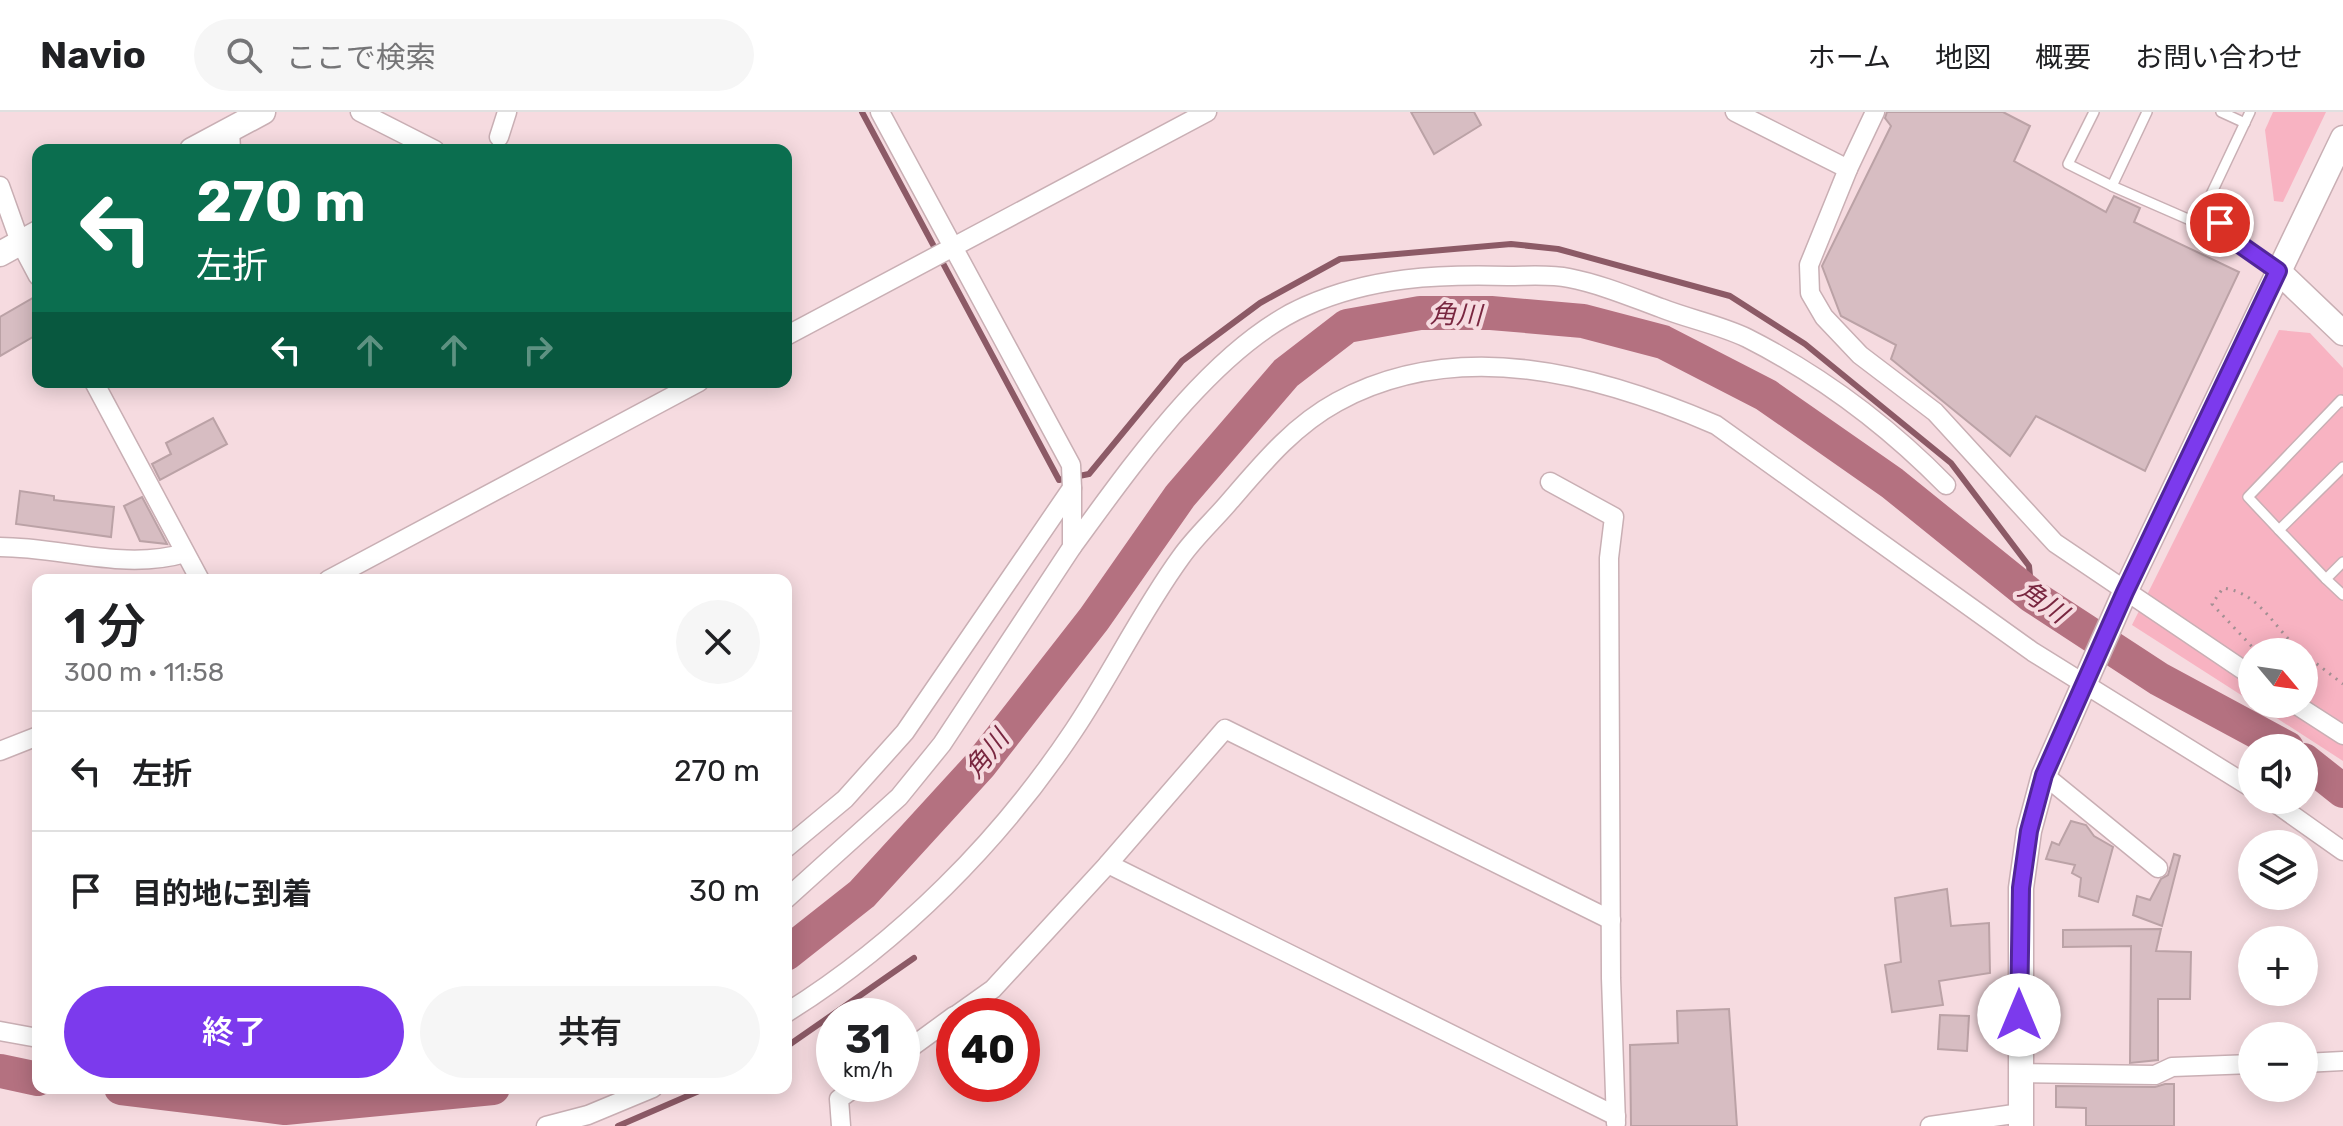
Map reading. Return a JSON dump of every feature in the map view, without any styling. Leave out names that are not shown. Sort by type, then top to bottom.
[{"type":"street","points":[[230,140],[263,112]]},
{"type":"street","points":[[360,112],[423,144]]},
{"type":"street","points":[[499,137],[507,112]]},
{"type":"street","points":[[880,112],[1071,465],[1072,547]]},
{"type":"street","points":[[792,333],[1207,112]]},
{"type":"street","points":[[1735,112],[1848,169]]},
{"type":"street","points":[[1875,112],[1809,265],[1810,293],[1824,317],[1860,355],[1935,412],[2055,543],[2238,667]]},
{"type":"street","points":[[1930,1126],[2021,1120],[2021,888],[2029,831],[2044,775],[2125,592],[2343,138]]},
{"type":"street","points":[[0,186],[19,243],[32,266]]},
{"type":"street","points":[[2278,271],[2343,333]]},
{"type":"street","points":[[792,894],[899,797],[942,744],[1072,547],[1120,482],[1197,391],[1259,335],[1305,306],[1395,279],[1443,274],[1567,277],[1745,337],[1802,370],[1905,444],[1946,485]]},
{"type":"street","points":[[792,1009],[857,963],[911,917],[945,886],[1013,811],[1074,730],[1137,623],[1183,554],[1259,464],[1337,402],[1391,378],[1436,367],[1530,368],[1658,400],[1716,425],[2084,682],[2238,779]]},
{"type":"street","points":[[97,388],[197,574]]},
{"type":"street","points":[[339,574],[688,388]]},
{"type":"street","points":[[1108,864],[1616,1121],[1611,920],[1609,558],[1614,517],[1550,482]]},
{"type":"street","points":[[792,843],[845,799],[905,732],[1072,488]]},
{"type":"street","points":[[0,547],[40,547],[103,559],[151,562],[185,553]]},
{"type":"street","points":[[2317,718],[2343,735]]},
{"type":"street","points":[[980,998],[993,989],[1108,864],[1225,729],[1611,920]]},
{"type":"street","points":[[0,751],[32,738]]},
{"type":"street","points":[[2044,775],[2158,868]]},
{"type":"street","points":[[2291,814],[2343,851]]},
{"type":"street","points":[[0,1031],[32,1037]]},
{"type":"street","points":[[2318,1062],[2343,1061]]},
{"type":"street","points":[[2020,1073],[2155,1075],[2172,1067],[2238,1065]]},
{"type":"street","points":[[546,1126],[588,1115],[639,1094]]},
{"type":"street","points":[[839,1102],[841,1126]]},
{"type":"lane","points":[[2094,112],[2068,164],[2190,220],[2206,205],[2250,112]]},
{"type":"lane","points":[[2112,186],[2147,112]]},
{"type":"lane","points":[[2221,112],[2245,123]]},
{"type":"lane","points":[[2206,205],[2235,241],[2278,271]]},
{"type":"lane","points":[[2343,402],[2341,400],[2248,497],[2343,595]]},
{"type":"lane","points":[[2279,530],[2343,467]]},
{"type":"lane","points":[[2326,579],[2343,562]]},
{"type":"path","points":[[2244,638],[2212,604],[2223,588],[2240,590],[2266,610],[2289,638]]},
{"type":"path","points":[[2318,665],[2343,684]]},
{"type":"shaded area","points":[[2273,112],[2326,112],[2283,202],[2274,201],[2265,130]]},
{"type":"shaded area","points":[[2279,330],[2310,333],[2343,368],[2343,761],[2318,745],[2318,734],[2301,734],[2277,718],[2318,718],[2318,638],[2238,638],[2238,693],[2132,625]]},
{"type":"building","points":[[1411,112],[1474,112],[1481,125],[1434,154]]},
{"type":"building","points":[[1887,112],[2003,112],[2030,126],[2014,161],[2106,212],[2114,196],[2140,208],[2134,222],[2239,272],[2145,471],[2036,416],[2010,456],[1891,359],[1896,345],[1841,316],[1822,266],[1891,126],[1885,118]]},
{"type":"building","points":[[32,298],[32,337],[0,356],[0,317]]},
{"type":"building","points":[[213,418],[227,444],[160,480],[152,464],[171,454],[166,443]]},
{"type":"building","points":[[20,491],[54,496],[54,500],[114,507],[111,537],[16,524]]},
{"type":"building","points":[[142,497],[167,544],[140,541],[124,506]]},
{"type":"building","points":[[2071,821],[2086,825],[2094,836],[2113,847],[2098,902],[2079,896],[2081,878],[2072,873],[2075,865],[2046,859],[2052,842],[2059,845]]},
{"type":"building","points":[[2174,854],[2180,856],[2162,926],[2133,915],[2137,896],[2150,900],[2161,879],[2168,875]]},
{"type":"building","points":[[1947,889],[1951,926],[1989,923],[1990,973],[1939,981],[1943,1005],[1892,1012],[1885,965],[1901,962],[1895,898]]},
{"type":"building","points":[[2161,929],[2156,951],[2191,952],[2190,999],[2158,999],[2158,1060],[2130,1063],[2131,946],[2063,947],[2063,930]]},
{"type":"building","points":[[1729,1009],[1737,1126],[1631,1126],[1630,1045],[1678,1043],[1677,1011]]},
{"type":"building","points":[[1940,1015],[1969,1016],[1967,1051],[1938,1049]]},
{"type":"building","points":[[2174,1084],[2174,1126],[2086,1126],[2086,1108],[2056,1107],[2056,1086],[2155,1087]]},
{"type":"waterway","points":[[862,112],[1059,480],[1089,474],[1182,361],[1260,303],[1340,259],[1511,244],[1558,249],[1730,296],[1805,344],[1951,463],[2029,566],[2032,596]]},
{"type":"waterway","name":"角川","points":[[792,949],[862,894],[980,765],[1094,619],[1180,496],[1286,373],[1347,326],[1420,313],[1491,313],[1583,321],[1663,342],[1766,395],[1892,483],[2032,596],[2159,679],[2261,734]]},
{"type":"waterway","name":"角川","points":[[2318,771],[2343,791]]},
{"type":"waterway","points":[[792,1043],[914,958]]},
{"type":"waterway","name":"角川","points":[[0,1071],[32,1078]]},
{"type":"waterway","name":"角川","points":[[170,1094],[285,1108],[431,1094]]},
{"type":"waterway","points":[[618,1126],[692,1094]]},
{"type":"route","points":[[2019,1015],[2021,888],[2029,831],[2044,775],[2125,592],[2278,271],[2235,241],[2220,223]]}]
